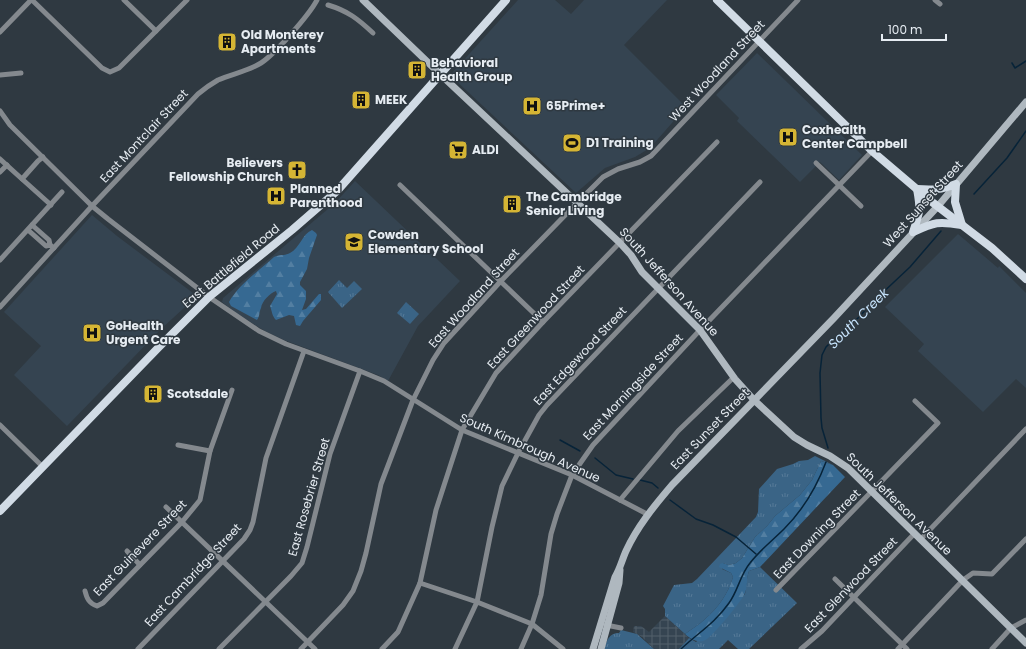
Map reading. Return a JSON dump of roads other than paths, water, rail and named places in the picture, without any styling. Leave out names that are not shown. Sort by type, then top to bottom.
[{"type":"main road","name":"East Battlefield Road","points":[[0,511],[209,297],[292,230],[337,191],[506,0]]},
{"type":"main road","points":[[717,0],[872,151],[938,206],[992,248],[1026,279]]},
{"type":"main road","points":[[917,189],[937,190],[956,184],[955,202],[962,225]]},
{"type":"main road","points":[[913,232],[920,212],[917,189]]},
{"type":"main road","points":[[913,232],[936,222],[962,225]]},
{"type":"street","points":[[0,32],[32,0],[102,68],[110,72],[119,68],[187,0]]},
{"type":"street","points":[[124,0],[156,31]]},
{"type":"street","name":"East Montclair Street","points":[[0,307],[52,247],[198,94],[217,80],[252,67],[270,56],[307,16],[316,0]]},
{"type":"street","name":"South Jefferson Avenue","points":[[364,0],[440,74],[620,243],[631,255],[642,272],[700,330],[734,377],[754,400],[794,437],[843,464],[1026,643]]},
{"type":"street","name":"West Woodland Street","points":[[651,156],[798,0]]},
{"type":"street","points":[[935,0],[940,4]]},
{"type":"street","points":[[328,5],[341,9],[350,14],[373,33]]},
{"type":"street","points":[[0,75],[21,73]]},
{"type":"street","name":"West Sunset Street","points":[[834,318],[938,206],[1026,104]]},
{"type":"street","name":"South Kimbrough Avenue","points":[[0,111],[10,125],[42,158],[112,223],[209,297],[259,331],[304,351],[384,381],[462,430],[572,475],[647,514]]},
{"type":"street","name":"East Greenwood Street","points":[[382,649],[398,632],[420,583],[436,510],[462,430],[496,373],[543,322],[717,142]]},
{"type":"street","name":"East Morningside Street","points":[[521,649],[532,624],[541,595],[551,534],[557,514],[572,475],[592,445],[872,151]]},
{"type":"street","name":"East Woodland Street","points":[[301,649],[343,605],[353,591],[366,553],[381,484],[413,400],[433,360],[444,343],[500,282],[603,177],[618,169],[640,162],[651,156]]},
{"type":"street","points":[[0,158],[51,205]]},
{"type":"street","points":[[22,179],[38,160],[42,158]]},
{"type":"street","points":[[816,163],[861,206]]},
{"type":"street","points":[[0,172],[7,165]]},
{"type":"street","name":"East Edgewood Street","points":[[455,649],[477,602],[502,486],[539,415],[760,182]]},
{"type":"street","points":[[400,184],[543,322]]},
{"type":"street","points":[[0,260],[62,192]]},
{"type":"street","points":[[32,225],[49,240],[52,247]]},
{"type":"street","points":[[28,230],[46,246],[52,247]]},
{"type":"street","name":"East Sunset Street","points":[[593,649],[615,577],[626,551],[647,514],[672,485],[834,318]]},
{"type":"street","name":"East Cambridge Street","points":[[138,649],[222,560],[244,539],[250,530],[266,458],[304,351]]},
{"type":"street","name":"East Rosebrier Street","points":[[219,649],[302,563],[308,547],[330,454],[360,371]]},
{"type":"street","points":[[620,500],[678,431],[734,377]]},
{"type":"street","name":"East Guinevere Street","points":[[85,591],[86,599],[92,604],[97,606],[103,603],[182,522],[200,500],[210,451],[232,390]]},
{"type":"street","name":"East Downing Street","points":[[776,590],[938,423],[915,401]]},
{"type":"street","points":[[0,425],[43,467]]},
{"type":"street","points":[[920,540],[1026,430]]},
{"type":"street","points":[[178,445],[210,451]]},
{"type":"street","points":[[166,507],[315,649]]},
{"type":"street","name":"East Glenwood Street","points":[[801,649],[822,630],[914,534]]},
{"type":"street","points":[[898,649],[962,580],[973,573],[992,574],[1026,539]]},
{"type":"street","points":[[127,551],[140,565]]},
{"type":"street","name":"East Sunset Street","points":[[601,649],[619,583],[620,568]]},
{"type":"street","points":[[835,579],[907,649]]},
{"type":"street","points":[[420,583],[477,602],[532,624],[563,649]]},
{"type":"street","points":[[992,649],[1012,628],[1026,620]]},
{"type":"street","points":[[600,624],[620,628]]},
{"type":"waterway","points":[[1012,63],[1015,68],[1026,61]]},
{"type":"waterway","name":"South Creek","points":[[974,194],[1007,158],[1026,131]]},
{"type":"waterway","name":"South Creek","points":[[828,448],[822,428],[820,373],[822,355],[826,347],[910,267],[941,231]]},
{"type":"waterway","points":[[560,440],[580,451]]},
{"type":"waterway","points":[[595,458],[616,475],[633,479]]},
{"type":"waterway","name":"South Creek","points":[[681,649],[724,610],[735,593],[750,563],[762,549],[791,522],[803,506],[814,489],[826,462]]},
{"type":"waterway","points":[[640,480],[652,483],[658,488]]},
{"type":"waterway","points":[[670,500],[696,519],[713,525],[736,537],[756,554]]},
{"type":"place","name":"Old Monterey Apartments","points":[[227,42]]},
{"type":"place","name":"Behavioral Health Group","points":[[417,70]]},
{"type":"place","name":"MEEK","points":[[361,100]]},
{"type":"place","name":"65Prime+","points":[[532,106]]},
{"type":"place","name":"Coxhealth Center Campbell","points":[[788,137]]},
{"type":"place","name":"D1 Training","points":[[572,143]]},
{"type":"place","name":"ALDI","points":[[458,150]]},
{"type":"place","name":"Believers Fellowship Church","points":[[297,170]]},
{"type":"place","name":"Planned Parenthood","points":[[276,196]]},
{"type":"place","name":"The Cambridge Senior Living","points":[[512,204]]},
{"type":"place","name":"Cowden Elementary School","points":[[354,242]]},
{"type":"place","name":"GoHealth Urgent Care","points":[[92,333]]},
{"type":"place","name":"Scotsdale","points":[[153,394]]}]
